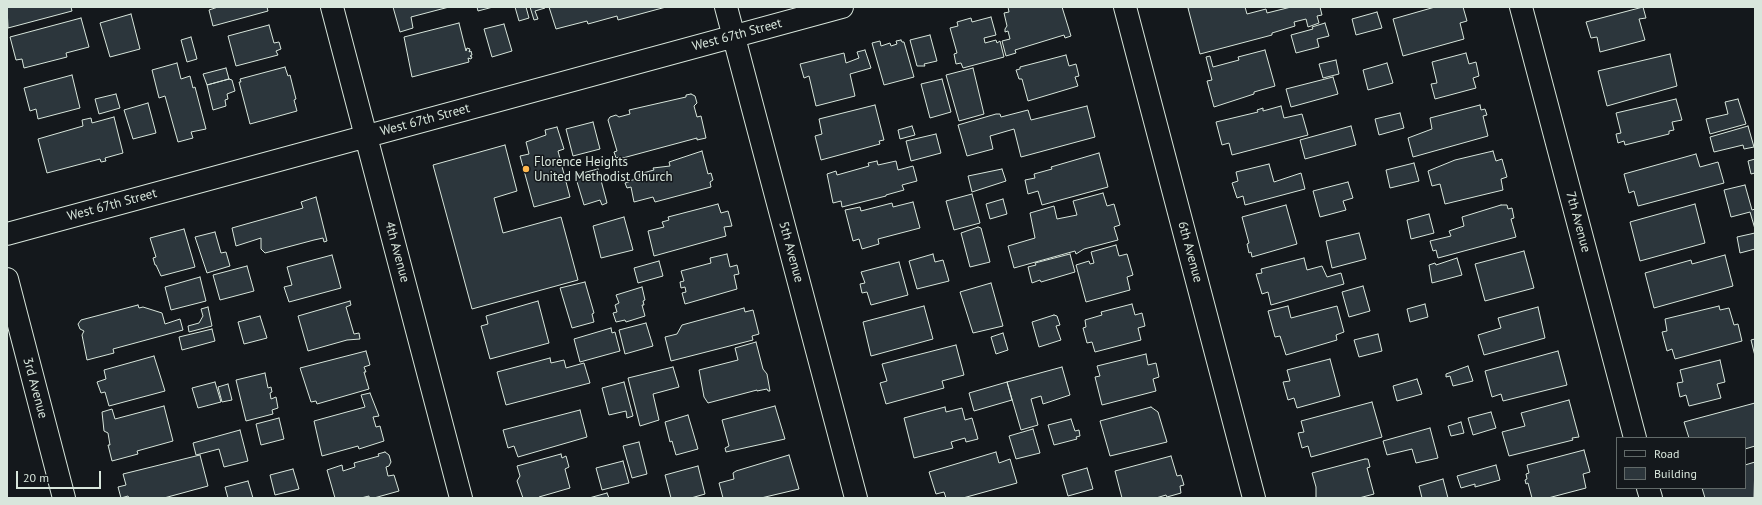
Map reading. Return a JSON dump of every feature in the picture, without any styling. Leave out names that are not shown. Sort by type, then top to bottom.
[{"type":"street","name":"4th Avenue","points":[[332,7],[461,498]]},
{"type":"street","name":"5th Avenue","points":[[726,7],[856,498]]},
{"type":"street","name":"West 67th Street","points":[[7,234],[842,7]]},
{"type":"street","name":"6th Avenue","points":[[1125,7],[1254,498]]},
{"type":"street","name":"7th Avenue","points":[[1520,7],[1635,437]]},
{"type":"street","name":"3rd Avenue","points":[[7,279],[64,498]]},
{"type":"building","points":[[7,7],[71,7],[72,11],[8,28]]},
{"type":"building","points":[[218,7],[267,7],[268,11],[213,26],[209,10]]},
{"type":"building","points":[[393,7],[449,7],[411,17],[413,28],[400,32]]},
{"type":"building","points":[[477,7],[493,7],[478,11]]},
{"type":"building","points":[[515,7],[526,7],[529,18],[519,21]]},
{"type":"building","points":[[530,7],[545,8],[535,11],[538,19],[534,20]]},
{"type":"building","points":[[549,7],[666,7],[618,20],[617,16],[588,24],[587,21],[556,29]]},
{"type":"building","points":[[1008,7],[1062,7],[1071,36],[1065,38],[1064,35],[1015,50],[1016,53],[1006,56],[1002,41],[1010,39],[1008,31],[1005,32],[1007,26],[1004,13],[1009,12]]},
{"type":"building","points":[[1245,7],[1247,14],[1266,9],[1267,13],[1291,7],[1320,7],[1322,15],[1317,16],[1319,23],[1308,27],[1306,19],[1294,22],[1295,26],[1272,33],[1272,35],[1200,54],[1188,8]]},
{"type":"building","points":[[1435,7],[1463,7],[1467,21],[1460,23],[1464,39],[1403,56],[1393,19]]},
{"type":"building","points":[[1643,7],[1646,18],[1639,19],[1645,40],[1600,52],[1597,37],[1591,38],[1586,22]]},
{"type":"building","points":[[1377,12],[1382,28],[1356,35],[1352,19]]},
{"type":"building","points":[[131,14],[140,49],[110,57],[100,23]]},
{"type":"building","points":[[991,17],[996,35],[984,38],[985,43],[996,40],[997,43],[1000,41],[1004,57],[963,68],[961,63],[956,64],[954,54],[957,53],[950,28],[958,26],[957,22],[971,18],[972,22]]},
{"type":"building","points":[[81,18],[89,47],[66,53],[67,57],[24,68],[22,59],[16,60],[10,37]]},
{"type":"building","points":[[459,23],[466,51],[467,48],[470,49],[469,52],[471,51],[472,55],[470,56],[472,57],[471,59],[468,58],[469,62],[412,77],[404,37]]},
{"type":"building","points":[[1325,23],[1329,36],[1317,39],[1319,47],[1296,53],[1291,35],[1313,29],[1312,27]]},
{"type":"building","points":[[504,24],[512,51],[492,57],[484,29]]},
{"type":"building","points":[[269,25],[274,43],[279,42],[281,49],[276,51],[278,55],[236,66],[228,36]]},
{"type":"building","points":[[930,35],[937,61],[924,64],[925,66],[917,66],[910,40]]},
{"type":"building","points":[[191,37],[197,59],[187,62],[181,40]]},
{"type":"building","points":[[901,40],[904,42],[914,77],[884,85],[872,43],[880,41],[881,46],[890,43],[891,46],[897,44],[896,41]]},
{"type":"building","points":[[865,50],[871,68],[850,74],[855,96],[816,106],[809,76],[804,78],[800,64],[844,53],[846,63],[859,58],[857,52]]},
{"type":"building","points":[[1265,50],[1275,86],[1214,107],[1207,81],[1212,80],[1206,57],[1210,56],[1213,67],[1239,60],[1238,57]]},
{"type":"building","points":[[1466,53],[1469,64],[1476,62],[1479,76],[1473,78],[1476,88],[1435,99],[1431,84],[1437,83],[1432,62]]},
{"type":"building","points":[[1670,54],[1677,86],[1607,106],[1598,71]]},
{"type":"building","points":[[1066,55],[1069,66],[1076,64],[1079,76],[1075,77],[1078,86],[1028,101],[1022,79],[1019,79],[1016,70],[1020,69],[1020,67]]},
{"type":"building","points":[[1336,60],[1339,74],[1323,78],[1319,64]]},
{"type":"building","points":[[177,63],[181,79],[190,76],[193,88],[195,87],[206,129],[191,132],[193,138],[178,142],[165,96],[159,98],[152,70]]},
{"type":"building","points":[[1387,63],[1393,83],[1368,90],[1363,70]]},
{"type":"building","points":[[285,67],[288,76],[290,75],[296,99],[294,100],[297,111],[250,124],[239,82],[241,82],[240,79]]},
{"type":"building","points":[[226,68],[229,79],[207,85],[203,74]]},
{"type":"building","points":[[973,68],[984,114],[959,121],[946,75]]},
{"type":"building","points":[[72,75],[80,108],[38,119],[36,109],[30,111],[24,88]]},
{"type":"building","points":[[1333,77],[1338,94],[1291,107],[1286,89]]},
{"type":"building","points":[[229,79],[232,80],[235,91],[227,94],[228,99],[225,100],[226,106],[213,110],[207,85]]},
{"type":"building","points":[[942,79],[951,112],[930,118],[921,84]]},
{"type":"building","points":[[116,94],[120,108],[99,114],[95,99]]},
{"type":"building","points":[[691,94],[695,96],[697,103],[694,106],[697,117],[701,116],[706,138],[697,140],[697,138],[619,159],[619,157],[616,158],[614,152],[617,151],[608,120],[610,117],[616,115],[619,117],[630,114],[629,110],[686,97],[686,95]]},
{"type":"building","points":[[1676,99],[1682,120],[1672,122],[1674,130],[1669,131],[1669,134],[1625,145],[1624,141],[1618,143],[1616,134],[1621,133],[1616,113]]},
{"type":"building","points":[[1738,99],[1746,124],[1710,134],[1706,119],[1728,114],[1725,102]]},
{"type":"building","points":[[148,103],[156,133],[133,139],[124,110]]},
{"type":"building","points":[[875,105],[884,140],[879,141],[880,144],[821,160],[815,136],[822,134],[819,119]]},
{"type":"building","points":[[1480,105],[1481,110],[1485,109],[1487,115],[1483,116],[1488,136],[1413,157],[1408,138],[1432,129],[1430,118]]},
{"type":"building","points":[[1087,106],[1095,137],[1021,157],[1014,129],[990,136],[993,149],[967,156],[958,125],[996,114],[1000,114],[1001,117],[1028,110],[1031,120]]},
{"type":"building","points":[[1281,106],[1284,118],[1302,114],[1308,135],[1232,155],[1229,143],[1222,145],[1216,122],[1258,112],[1257,110],[1263,108],[1263,111]]},
{"type":"building","points":[[1400,113],[1404,128],[1379,135],[1375,119]]},
{"type":"building","points":[[114,117],[123,153],[105,158],[106,161],[101,162],[100,159],[47,173],[38,139],[83,126],[82,120],[91,118],[92,123]]},
{"type":"building","points":[[593,122],[600,149],[573,156],[566,129]]},
{"type":"building","points":[[912,126],[915,135],[900,139],[898,130]]},
{"type":"building","points":[[1351,126],[1356,145],[1305,159],[1300,140]]},
{"type":"building","points":[[1748,126],[1754,147],[1744,149],[1743,145],[1714,152],[1710,137]]},
{"type":"building","points":[[557,127],[564,149],[558,151],[570,197],[534,207],[520,156],[529,154],[526,142],[546,135],[545,130]]},
{"type":"building","points":[[936,134],[941,153],[911,161],[906,141]]},
{"type":"building","points":[[505,145],[517,191],[494,198],[503,233],[561,217],[578,280],[472,309],[433,165]]},
{"type":"building","points":[[702,151],[708,174],[711,173],[713,180],[710,182],[711,187],[655,202],[653,197],[634,202],[631,187],[627,188],[625,183],[640,178],[639,174],[654,170],[653,168],[670,166],[669,162]]},
{"type":"building","points":[[1493,151],[1496,161],[1502,159],[1507,177],[1501,179],[1503,190],[1445,204],[1440,184],[1432,186],[1428,171],[1455,160]]},
{"type":"building","points":[[1099,153],[1108,187],[1042,205],[1038,191],[1028,194],[1025,180],[1035,178],[1034,174],[1052,169],[1051,167]]},
{"type":"building","points":[[1696,154],[1700,167],[1718,162],[1724,183],[1638,206],[1634,191],[1629,193],[1624,174]]},
{"type":"building","points":[[1755,159],[1755,173],[1751,174],[1748,161]]},
{"type":"building","points":[[877,161],[878,165],[896,161],[898,170],[913,166],[917,181],[902,185],[904,190],[886,196],[842,207],[841,201],[833,203],[827,174],[836,171],[837,175],[869,166],[868,163]]},
{"type":"building","points":[[1414,163],[1419,181],[1390,188],[1386,170]]},
{"type":"building","points":[[1269,164],[1274,182],[1301,173],[1305,189],[1245,205],[1243,196],[1237,198],[1232,183],[1238,181],[1236,172]]},
{"type":"building","points":[[598,169],[607,203],[602,205],[600,200],[584,205],[575,175]]},
{"type":"building","points":[[1002,169],[1006,181],[972,192],[968,176]]},
{"type":"building","points":[[1348,182],[1353,198],[1343,201],[1346,210],[1320,217],[1313,191]]},
{"type":"building","points":[[1745,185],[1752,210],[1755,209],[1755,229],[1750,212],[1731,217],[1724,190]]},
{"type":"building","points":[[1103,193],[1107,206],[1114,204],[1120,225],[1114,227],[1118,240],[1084,249],[1076,254],[1075,251],[1014,268],[1008,246],[1035,238],[1030,213],[1054,206],[1057,219],[1077,215],[1073,201]]},
{"type":"building","points":[[972,194],[980,223],[954,230],[946,201]]},
{"type":"building","points":[[316,197],[327,241],[324,242],[323,238],[265,253],[261,249],[261,238],[236,246],[232,228],[303,208],[301,202]]},
{"type":"building","points":[[1003,199],[1007,214],[990,219],[986,204]]},
{"type":"building","points":[[913,202],[920,228],[878,239],[879,244],[862,249],[859,239],[853,241],[845,210],[860,207],[861,211],[892,203],[893,207]]},
{"type":"building","points":[[718,204],[721,213],[728,211],[732,226],[724,227],[726,236],[654,256],[648,231],[664,227],[662,222],[669,220],[668,217]]},
{"type":"building","points":[[1695,204],[1705,243],[1640,261],[1630,222]]},
{"type":"building","points":[[1286,205],[1297,244],[1252,257],[1251,252],[1249,253],[1247,244],[1249,243],[1242,217]]},
{"type":"building","points":[[1501,205],[1507,205],[1508,209],[1512,208],[1514,218],[1511,219],[1516,237],[1438,258],[1436,250],[1433,251],[1430,241],[1451,236],[1449,231],[1464,226],[1462,217]]},
{"type":"building","points":[[1429,214],[1434,233],[1411,239],[1407,220]]},
{"type":"building","points":[[624,217],[633,250],[601,258],[593,226]]},
{"type":"building","points":[[978,227],[981,228],[990,262],[970,267],[961,233]]},
{"type":"building","points":[[184,229],[195,267],[161,276],[155,265],[153,258],[156,257],[150,238]]},
{"type":"building","points":[[215,232],[221,253],[226,252],[230,266],[207,273],[195,237]]},
{"type":"building","points":[[1359,233],[1366,259],[1332,268],[1326,241]]},
{"type":"building","points":[[1755,233],[1755,249],[1740,253],[1737,237]]},
{"type":"building","points":[[1116,245],[1119,256],[1127,254],[1133,275],[1127,277],[1130,290],[1086,302],[1076,265],[1089,261],[1090,264],[1094,263],[1091,252]]},
{"type":"building","points":[[1524,251],[1534,288],[1485,301],[1475,264]]},
{"type":"building","points":[[727,254],[730,267],[737,265],[739,274],[734,275],[737,289],[685,304],[682,293],[686,292],[685,287],[681,288],[680,282],[684,281],[681,271],[711,263],[710,258]]},
{"type":"building","points":[[933,254],[935,262],[943,260],[949,281],[917,289],[909,261]]},
{"type":"building","points":[[1070,254],[1075,272],[1041,282],[1040,280],[1032,283],[1028,267],[1036,265],[1035,263]]},
{"type":"building","points":[[332,255],[341,288],[289,302],[284,287],[292,285],[287,267]]},
{"type":"building","points":[[1725,255],[1733,286],[1654,308],[1645,273],[1691,260],[1692,264]]},
{"type":"building","points":[[1304,258],[1307,270],[1322,266],[1327,277],[1341,273],[1344,284],[1271,305],[1268,292],[1262,294],[1256,274],[1262,273],[1261,269]]},
{"type":"building","points":[[1457,258],[1462,275],[1432,283],[1429,265],[1435,263],[1436,265]]},
{"type":"building","points":[[659,261],[663,276],[638,283],[634,268]]},
{"type":"building","points":[[899,262],[908,295],[871,305],[867,292],[862,293],[860,284],[865,283],[861,272]]},
{"type":"building","points":[[247,266],[254,291],[220,300],[213,275]]},
{"type":"building","points":[[200,277],[206,301],[171,310],[165,287]]},
{"type":"building","points":[[585,282],[594,313],[592,314],[594,322],[572,328],[560,288]]},
{"type":"building","points":[[991,283],[1003,326],[973,333],[960,292]]},
{"type":"building","points":[[1363,286],[1370,311],[1349,317],[1342,292]]},
{"type":"building","points":[[642,287],[645,300],[643,301],[644,305],[642,305],[645,316],[626,322],[625,320],[616,322],[613,313],[617,312],[615,305],[619,303],[616,295]]},
{"type":"building","points":[[350,301],[351,305],[346,307],[354,334],[359,333],[360,339],[347,340],[308,351],[298,316]]},
{"type":"building","points":[[538,301],[549,343],[490,359],[481,326],[488,324],[486,316]]},
{"type":"building","points":[[1132,304],[1135,315],[1142,313],[1145,326],[1138,328],[1141,340],[1095,352],[1092,342],[1087,343],[1083,328],[1086,327],[1085,320],[1102,315],[1101,312]]},
{"type":"building","points":[[1425,304],[1428,317],[1410,322],[1407,309]]},
{"type":"building","points":[[138,305],[139,308],[143,307],[162,313],[165,324],[180,319],[183,330],[113,349],[114,353],[87,360],[82,335],[84,331],[80,329],[78,324],[81,320]]},
{"type":"building","points":[[924,306],[933,339],[871,356],[863,322]]},
{"type":"building","points":[[1288,306],[1291,318],[1337,306],[1344,332],[1336,335],[1337,340],[1286,355],[1280,336],[1275,337],[1268,311]]},
{"type":"building","points":[[1719,306],[1720,310],[1729,308],[1734,325],[1738,324],[1742,341],[1675,359],[1672,349],[1667,351],[1662,332],[1667,331],[1665,319]]},
{"type":"building","points":[[208,307],[212,326],[189,332],[188,326],[199,323],[203,316],[201,309]]},
{"type":"building","points":[[1538,307],[1545,338],[1484,355],[1478,335],[1501,328],[1498,318]]},
{"type":"building","points":[[744,308],[745,312],[753,310],[759,334],[752,336],[753,340],[671,361],[665,337],[677,334],[682,325]]},
{"type":"building","points":[[1054,315],[1057,316],[1060,325],[1056,326],[1061,340],[1039,347],[1032,322]]},
{"type":"building","points":[[260,316],[267,338],[244,344],[238,322]]},
{"type":"building","points":[[646,323],[653,346],[625,354],[619,330]]},
{"type":"building","points":[[611,328],[612,333],[615,332],[620,351],[580,362],[574,339]]},
{"type":"building","points":[[212,329],[215,341],[182,350],[179,337]]},
{"type":"building","points":[[1003,333],[1008,350],[996,354],[991,337]]},
{"type":"building","points":[[1378,334],[1382,351],[1359,357],[1354,340]]},
{"type":"building","points":[[1755,339],[1755,356],[1751,340]]},
{"type":"building","points":[[756,342],[763,369],[767,374],[770,391],[767,389],[757,390],[708,403],[704,397],[699,370],[738,360],[735,348]]},
{"type":"building","points":[[956,345],[964,375],[942,381],[944,388],[886,404],[880,383],[887,381],[882,364]]},
{"type":"building","points":[[366,351],[370,365],[364,367],[366,372],[364,372],[369,389],[317,404],[316,401],[311,402],[300,368]]},
{"type":"building","points":[[1558,351],[1567,385],[1503,401],[1501,394],[1492,397],[1485,371]]},
{"type":"building","points":[[1146,354],[1148,365],[1156,363],[1159,377],[1153,379],[1156,391],[1102,405],[1095,377],[1100,376],[1097,366]]},
{"type":"building","points":[[154,356],[165,391],[109,406],[105,392],[101,393],[97,382],[106,379],[104,370]]},
{"type":"building","points":[[550,358],[551,363],[564,360],[566,368],[584,363],[590,383],[506,405],[497,372]]},
{"type":"building","points":[[1330,359],[1340,396],[1297,408],[1294,398],[1288,400],[1283,382],[1290,381],[1287,370]]},
{"type":"building","points":[[1720,360],[1725,382],[1717,384],[1721,398],[1689,406],[1686,395],[1680,397],[1677,383],[1683,382],[1680,370]]},
{"type":"building","points":[[1468,366],[1473,381],[1453,386],[1450,376],[1446,377],[1446,374]]},
{"type":"building","points":[[673,367],[679,387],[653,394],[659,420],[640,426],[628,378]]},
{"type":"building","points":[[1062,367],[1070,395],[1043,404],[1041,396],[1031,399],[1038,425],[1021,430],[1007,382]]},
{"type":"building","points":[[265,373],[268,388],[271,387],[271,399],[276,397],[278,408],[272,410],[273,414],[246,421],[236,380]]},
{"type":"building","points":[[1417,379],[1422,394],[1397,401],[1393,386]]},
{"type":"building","points":[[215,382],[221,402],[198,408],[192,388]]},
{"type":"building","points":[[624,382],[633,416],[627,418],[626,411],[609,415],[602,388]]},
{"type":"building","points":[[1007,382],[1012,400],[974,411],[969,393]]},
{"type":"building","points":[[228,384],[232,400],[222,402],[218,387]]},
{"type":"building","points":[[370,393],[379,416],[373,417],[376,427],[380,426],[384,441],[359,449],[358,446],[322,456],[314,421],[365,407],[361,395]]},
{"type":"building","points":[[1569,400],[1579,437],[1572,438],[1573,440],[1509,456],[1502,432],[1525,426],[1521,413]]},
{"type":"building","points":[[1372,402],[1382,437],[1311,457],[1308,446],[1302,448],[1298,433],[1304,432],[1301,421]]},
{"type":"building","points":[[1755,403],[1755,446],[1746,449],[1746,437],[1689,437],[1684,422]]},
{"type":"building","points":[[164,406],[173,441],[137,451],[138,454],[112,461],[108,445],[110,445],[108,433],[104,431],[102,412],[112,409],[115,419]]},
{"type":"building","points":[[775,406],[785,439],[726,452],[725,448],[729,446],[722,420]]},
{"type":"building","points":[[945,407],[946,412],[962,408],[965,420],[972,418],[978,439],[966,442],[965,438],[951,442],[953,448],[914,458],[904,418]]},
{"type":"building","points":[[1151,407],[1158,412],[1167,442],[1110,456],[1100,421]]},
{"type":"building","points":[[580,410],[587,437],[518,457],[514,446],[508,448],[503,430]]},
{"type":"building","points":[[1491,412],[1496,428],[1473,435],[1468,418]]},
{"type":"building","points":[[688,415],[698,449],[676,455],[672,441],[670,442],[665,422]]},
{"type":"building","points":[[279,418],[284,439],[261,445],[256,424]]},
{"type":"building","points":[[1071,419],[1075,431],[1079,430],[1080,436],[1076,437],[1077,439],[1054,445],[1048,425]]},
{"type":"building","points":[[1461,422],[1464,433],[1451,436],[1448,426]]},
{"type":"building","points":[[1430,428],[1438,458],[1416,463],[1412,449],[1387,455],[1383,441]]},
{"type":"building","points":[[1033,429],[1040,453],[1016,459],[1009,436]]},
{"type":"building","points":[[240,430],[248,461],[224,467],[219,449],[196,455],[193,443]]},
{"type":"building","points":[[639,442],[647,474],[632,478],[623,446]]},
{"type":"building","points":[[1584,450],[1590,472],[1583,474],[1586,488],[1548,498],[1532,498],[1528,483],[1526,484],[1525,480],[1527,479],[1526,474],[1529,473],[1527,465]]},
{"type":"building","points":[[385,452],[389,455],[391,462],[389,466],[386,467],[388,476],[394,475],[399,491],[374,498],[369,498],[369,496],[361,498],[335,498],[327,470],[342,465],[343,471],[355,467],[354,463],[379,456],[378,454]]},
{"type":"building","points":[[996,452],[999,463],[1010,459],[1017,483],[963,498],[946,498],[944,492],[936,494],[929,472]]},
{"type":"building","points":[[561,454],[562,458],[566,456],[569,467],[565,469],[570,488],[539,498],[523,498],[517,481],[520,476],[517,466]]},
{"type":"building","points":[[200,455],[208,486],[164,498],[129,498],[128,496],[121,498],[118,487],[126,485],[123,474]]},
{"type":"building","points":[[789,455],[799,489],[761,498],[723,498],[719,483],[734,479],[733,473],[736,471]]},
{"type":"building","points":[[1171,456],[1177,476],[1181,475],[1184,485],[1180,486],[1181,493],[1156,498],[1122,498],[1115,471]]},
{"type":"building","points":[[1368,459],[1370,467],[1367,468],[1374,494],[1359,498],[1316,498],[1316,487],[1312,473]]},
{"type":"building","points":[[623,461],[629,483],[602,490],[596,468]]},
{"type":"building","points":[[1755,462],[1754,498],[1705,498],[1702,489],[1746,489],[1746,465]]},
{"type":"building","points":[[1496,465],[1500,480],[1475,487],[1475,484],[1461,488],[1457,476]]},
{"type":"building","points":[[698,466],[705,494],[691,498],[671,498],[665,475]]},
{"type":"building","points":[[1087,468],[1093,489],[1068,496],[1062,475]]},
{"type":"building","points":[[293,469],[299,489],[275,495],[270,475]]},
{"type":"building","points":[[1443,479],[1448,498],[1422,498],[1419,486]]},
{"type":"building","points":[[248,481],[253,498],[228,498],[225,487]]},
{"type":"building","points":[[607,493],[609,498],[589,498]]},
{"type":"place","name":"Florence Heights United Methodist Church","points":[[526,169]]}]
